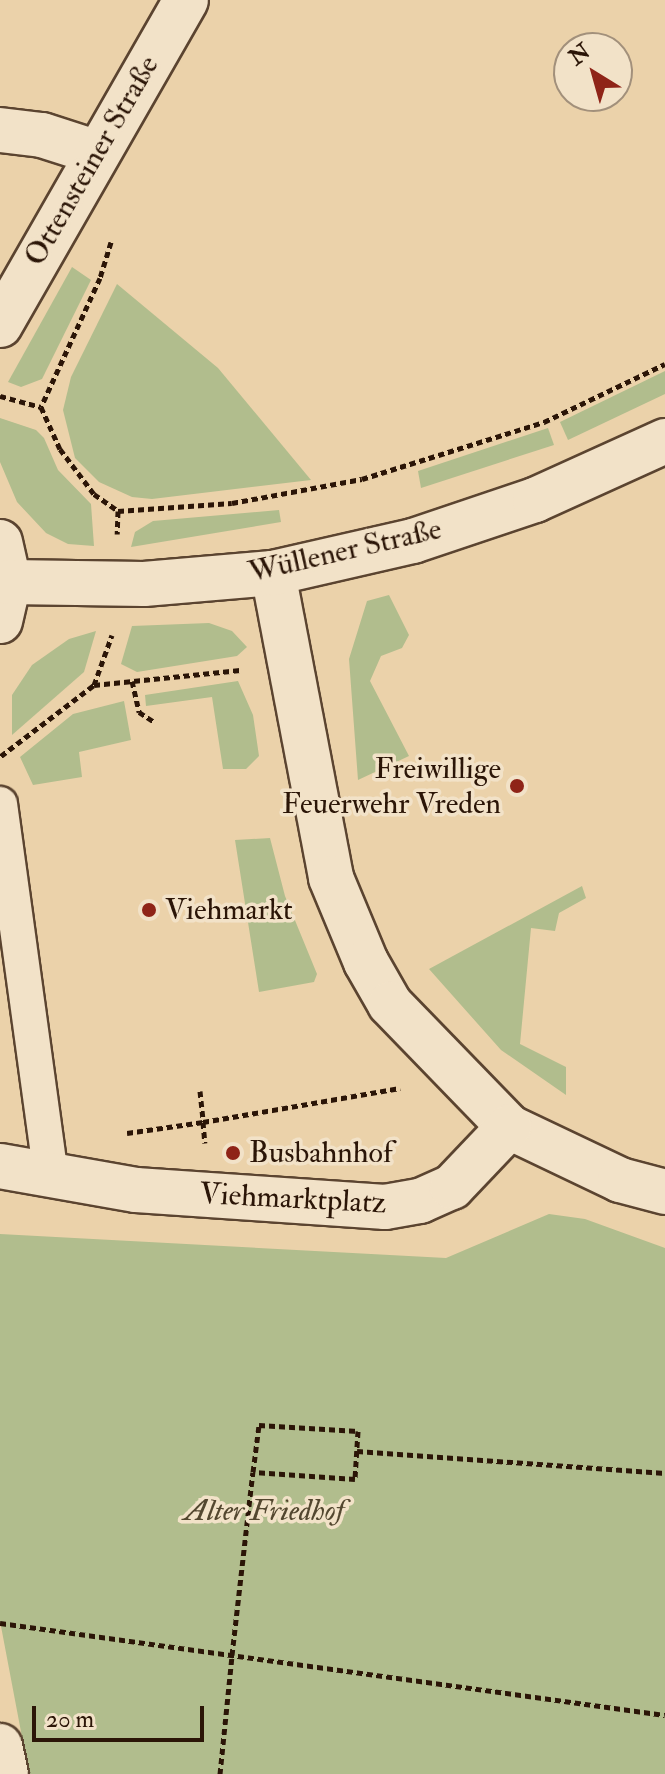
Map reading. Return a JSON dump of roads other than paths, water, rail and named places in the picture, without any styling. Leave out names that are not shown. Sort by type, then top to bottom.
[{"type":"street","name":"Ottensteiner Straße","points":[[0,325],[95,152],[186,0]]},
{"type":"street","points":[[0,130],[42,135],[95,152]]},
{"type":"street","name":"Wüllener Straße","points":[[3,581],[144,584],[273,573],[459,526],[535,500],[665,441]]},
{"type":"street","points":[[273,573],[331,878],[366,962],[390,1004],[509,1127],[620,1180],[665,1192]]},
{"type":"street","name":"Viehmarktplatz","points":[[0,1166],[136,1190],[385,1207],[420,1201],[452,1187],[509,1127]]},
{"type":"street","points":[[0,1746],[6,1774]]},
{"type":"lane","points":[[1,812],[51,1176]]},
{"type":"place","name":"Freiwillige Feuerwehr Vreden","points":[[517,786]]},
{"type":"place","name":"Viehmarkt","points":[[149,910]]},
{"type":"place","name":"Busbahnhof","points":[[233,1153]]},
{"type":"park label","name":"Alter Friedhof","points":[[264,1511]]}]
